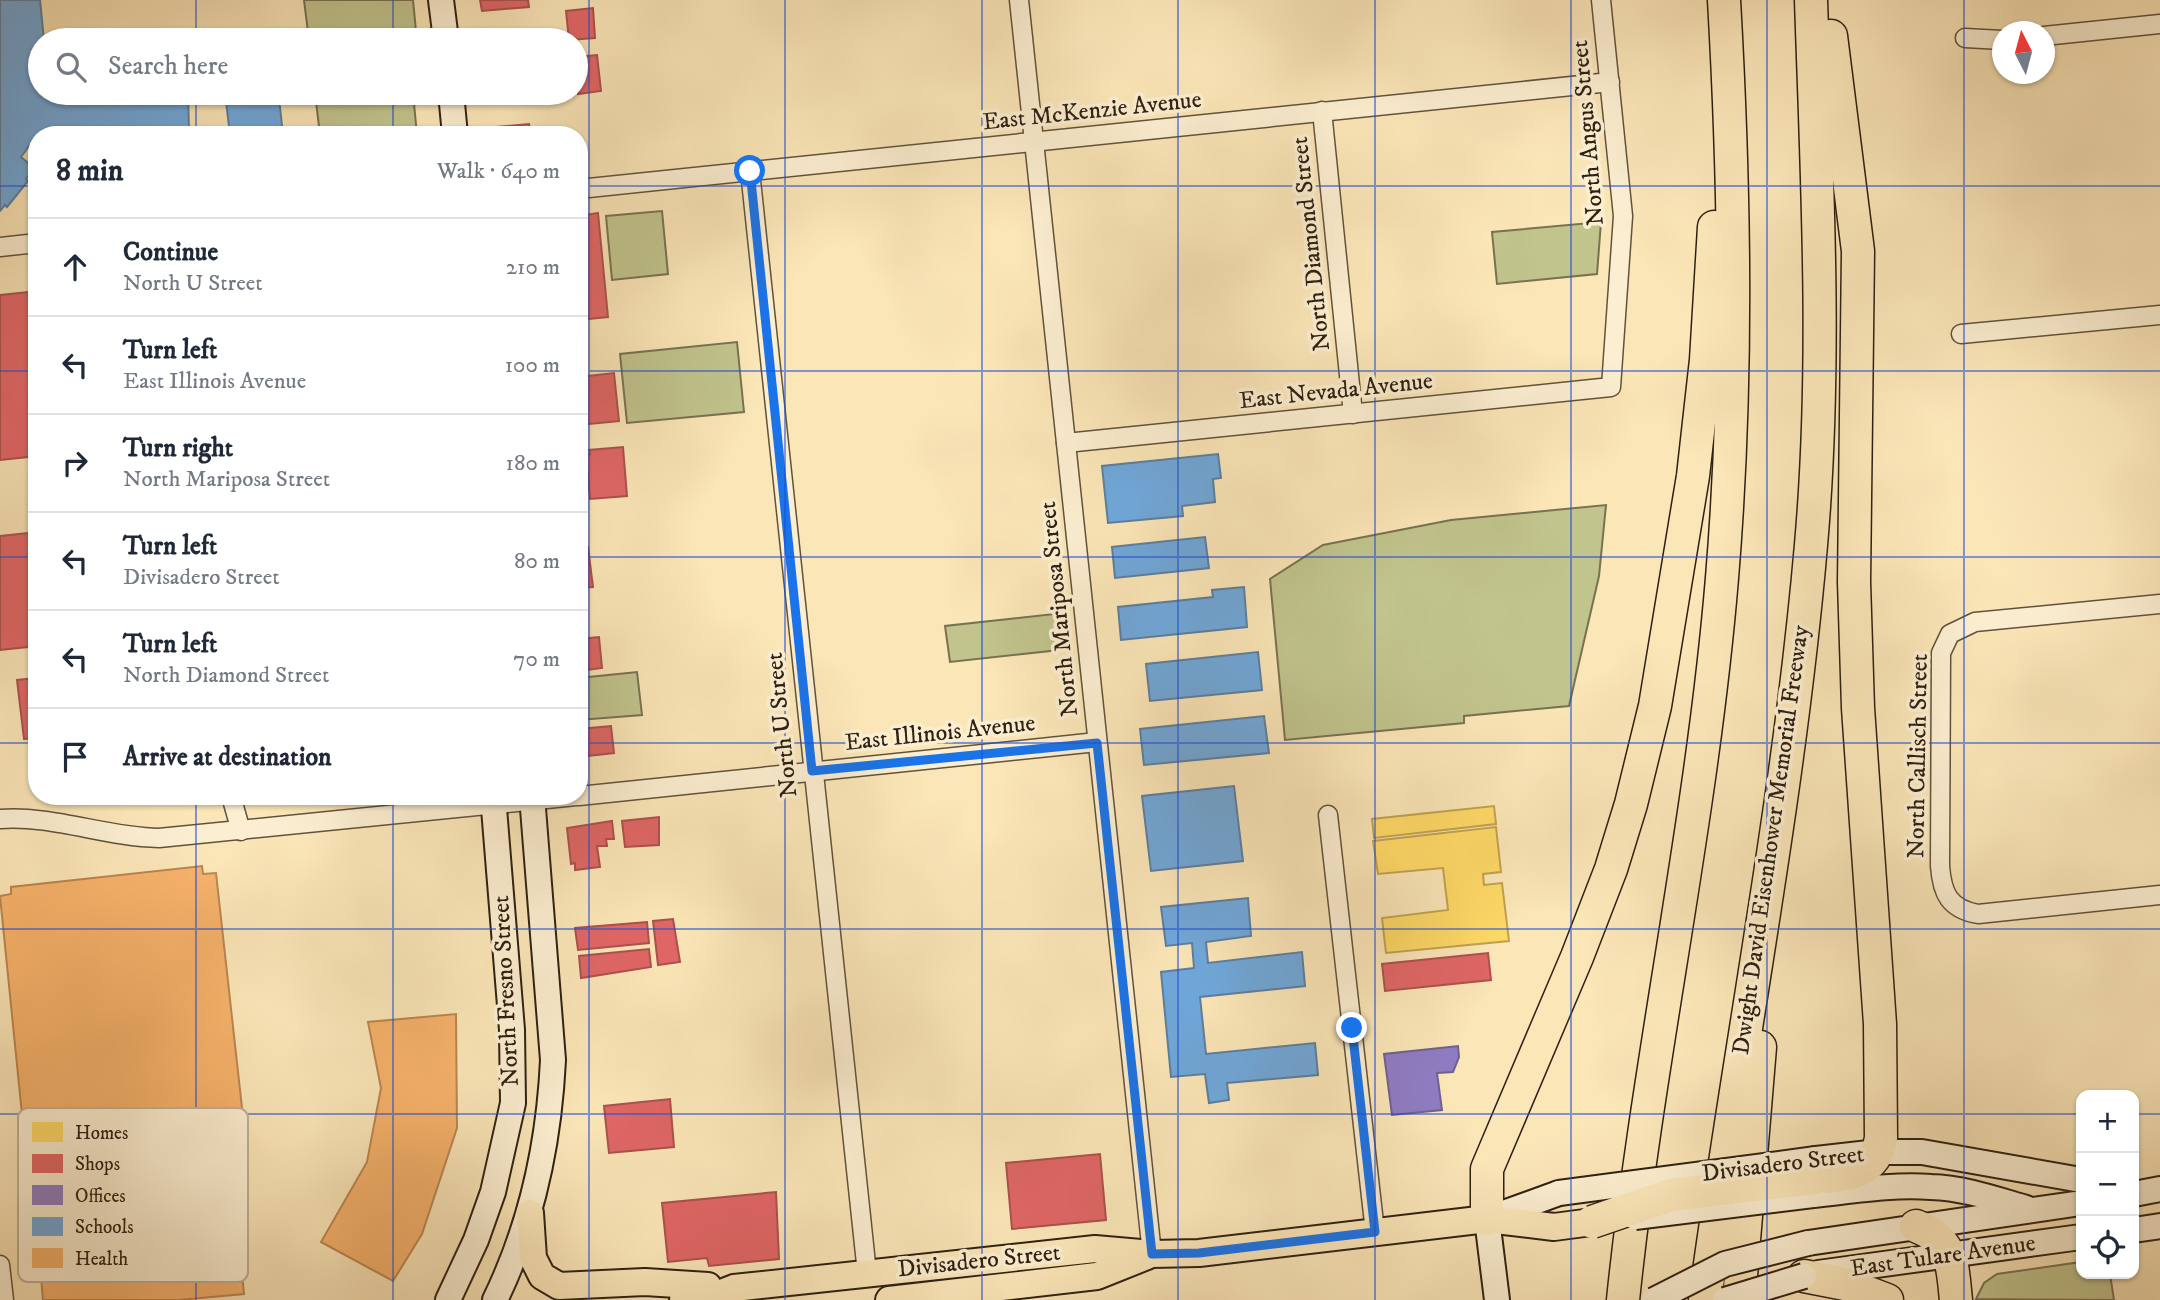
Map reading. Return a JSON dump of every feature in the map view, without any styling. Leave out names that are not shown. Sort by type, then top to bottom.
[{"type":"highway","points":[[1487,1219],[1487,1169],[1577,957],[1611,869],[1631,804],[1655,706],[1693,476],[1706,360],[1715,195],[1715,0]]},
{"type":"highway","points":[[1623,1300],[1695,805],[1722,581],[1731,442],[1734,287],[1724,0]]},
{"type":"highway","name":"Dwight David Eisenhower Memorial Freeway","points":[[1705,1300],[1728,1130],[1780,819],[1811,542],[1818,428],[1821,302],[1811,0]]},
{"type":"highway","points":[[1592,1222],[1671,1195],[1859,1171],[1878,1152],[1881,1138],[1880,1024],[1858,708],[1854,582],[1858,251],[1826,0]]},
{"type":"highway","points":[[1739,1300],[1780,819]]},
{"type":"highway","points":[[1916,1226],[1937,1237],[1950,1255],[1956,1300]]},
{"type":"highway","points":[[1812,1277],[1866,1290],[1887,1300]]},
{"type":"main road","points":[[442,0],[445,28]]},
{"type":"main road","points":[[452,105],[454,126]]},
{"type":"main road","name":"North Fresno Street","points":[[448,1300],[476,1240],[493,1192],[513,1103],[512,1030],[493,805]]},
{"type":"main road","name":"North Fresno Street","points":[[495,1300],[530,1213],[545,1149],[553,1060],[532,805]]},
{"type":"main road","name":"Divisadero Street","points":[[1878,1152],[1943,1155],[2076,1179]]},
{"type":"main road","name":"Divisadero Street","points":[[683,1300],[711,1297],[734,1288],[1095,1249],[1152,1254],[1199,1253],[1487,1219],[1559,1193],[1815,1178],[1933,1187],[1982,1195],[2076,1227]]},
{"type":"main road","points":[[2139,1186],[2160,1188]]},
{"type":"main road","points":[[2139,1193],[2160,1188]]},
{"type":"main road","name":"East Tulare Avenue","points":[[1654,1300],[1726,1264],[1808,1243],[2076,1204]]},
{"type":"main road","points":[[530,1213],[533,1258],[542,1276],[559,1286],[645,1282],[734,1288]]},
{"type":"main road","points":[[1487,1219],[1497,1300]]},
{"type":"main road","name":"Divisadero Street","points":[[1487,1219],[1554,1227],[1592,1222]]},
{"type":"main road","points":[[2139,1229],[2160,1226]]},
{"type":"main road","name":"East Tulare Avenue","points":[[1725,1300],[1812,1277],[2076,1238]]},
{"type":"main road","points":[[918,1298],[925,1284],[933,1281],[1003,1274],[1060,1254]]},
{"type":"main road","name":"Divisadero Street","points":[[890,1300],[1097,1276],[1152,1254]]},
{"type":"main road","points":[[763,1300],[841,1290],[865,1278],[867,1273]]},
{"type":"street","name":"North Mariposa Street","points":[[1019,0],[1152,1254]]},
{"type":"street","name":"North Angus Street","points":[[1601,0],[1623,216],[1611,387]]},
{"type":"street","points":[[2055,35],[2160,24]]},
{"type":"street","points":[[1965,38],[1992,39]]},
{"type":"street","name":"East McKenzie Avenue","points":[[588,188],[1610,82]]},
{"type":"street","name":"North Diamond Street","points":[[1322,111],[1353,414]]},
{"type":"street","name":"North U Street","points":[[750,171],[867,1273]]},
{"type":"street","points":[[0,247],[28,244]]},
{"type":"street","points":[[1961,334],[2160,314]]},
{"type":"street","name":"East Nevada Avenue","points":[[1066,443],[1611,387]]},
{"type":"street","name":"North Callisch Street","points":[[2160,604],[1975,622],[1950,634],[1941,653],[1941,880],[1950,902],[1962,911],[1978,914],[2160,895]]},
{"type":"street","name":"East Illinois Avenue","points":[[588,795],[1097,743]]},
{"type":"street","points":[[234,805],[241,831]]},
{"type":"street","name":"East Illinois Avenue","points":[[0,819],[38,820],[126,837],[159,838],[459,805]]},
{"type":"street","points":[[1328,816],[1375,1232]]},
{"type":"street","points":[[0,1265],[4,1300]]},
{"type":"green space","points":[[304,0],[413,0],[416,28],[308,28]]},
{"type":"green space","points":[[316,105],[414,105],[416,126],[319,126]]},
{"type":"green space","points":[[662,211],[668,274],[612,280],[606,216]]},
{"type":"green space","points":[[1601,222],[1597,274],[1497,284],[1492,232]]},
{"type":"green space","points":[[737,342],[744,412],[627,423],[620,354]]},
{"type":"green space","points":[[1606,505],[1599,576],[1569,706],[1464,716],[1464,723],[1285,740],[1270,579],[1323,545],[1451,520]]},
{"type":"green space","points":[[1063,613],[1068,649],[950,662],[945,626]]},
{"type":"green space","points":[[637,672],[642,715],[588,719],[588,677]]},
{"type":"green space","points":[[2076,1263],[2076,1279],[2111,1279],[2114,1300],[1976,1299],[1984,1283],[1997,1274]]},
{"type":"building: Homes","points":[[1494,806],[1496,824],[1374,838],[1372,819]]},
{"type":"building: Homes","points":[[1496,827],[1501,872],[1483,874],[1484,885],[1502,883],[1509,941],[1386,953],[1382,918],[1448,910],[1443,868],[1378,874],[1373,841]]},
{"type":"building: Shops","points":[[480,0],[528,0],[529,7],[482,11]]},
{"type":"building: Shops","points":[[593,8],[595,38],[588,39],[588,28],[568,28],[566,11]]},
{"type":"building: Shops","points":[[597,55],[601,91],[588,93],[588,56]]},
{"type":"building: Shops","points":[[598,213],[608,317],[588,319],[588,215]]},
{"type":"building: Shops","points":[[28,292],[28,457],[0,460],[0,295]]},
{"type":"building: Shops","points":[[614,373],[619,421],[588,424],[588,376]]},
{"type":"building: Shops","points":[[623,447],[627,496],[590,499],[589,450]]},
{"type":"building: Shops","points":[[28,533],[28,647],[0,650],[0,536]]},
{"type":"building: Shops","points":[[588,547],[593,587],[588,587]]},
{"type":"building: Shops","points":[[599,637],[602,668],[588,670],[588,638]]},
{"type":"building: Shops","points":[[28,679],[28,739],[24,739],[17,680]]},
{"type":"building: Shops","points":[[611,726],[614,753],[588,756],[588,728]]},
{"type":"building: Shops","points":[[659,817],[659,845],[625,847],[622,821]]},
{"type":"building: Shops","points":[[612,821],[614,839],[606,839],[607,846],[597,846],[600,867],[575,870],[575,863],[571,864],[567,828]]},
{"type":"building: Shops","points":[[673,919],[680,962],[658,965],[653,921]]},
{"type":"building: Shops","points":[[647,922],[649,943],[578,950],[575,928]]},
{"type":"building: Shops","points":[[649,949],[651,967],[581,978],[579,956]]},
{"type":"building: Shops","points":[[1488,953],[1491,980],[1385,991],[1382,964]]},
{"type":"building: Shops","points":[[670,1099],[674,1147],[609,1153],[604,1106]]},
{"type":"building: Shops","points":[[1100,1154],[1106,1220],[1012,1229],[1006,1163]]},
{"type":"building: Shops","points":[[776,1192],[779,1259],[709,1266],[707,1258],[668,1262],[662,1203]]},
{"type":"building: Offices","points":[[1458,1046],[1459,1057],[1453,1072],[1437,1073],[1442,1110],[1392,1115],[1384,1054]]},
{"type":"building: Schools","points":[[0,0],[40,0],[43,28],[28,28],[28,105],[188,105],[189,126],[28,126],[28,147],[21,157],[28,163],[28,181],[7,207],[5,205],[0,211]]},
{"type":"building: Schools","points":[[226,105],[280,105],[282,126],[229,126]]},
{"type":"building: Schools","points":[[1218,454],[1221,478],[1213,479],[1215,502],[1182,506],[1183,516],[1108,523],[1102,466]]},
{"type":"building: Schools","points":[[1205,537],[1209,568],[1115,578],[1112,547]]},
{"type":"building: Schools","points":[[1244,587],[1247,627],[1121,640],[1118,607],[1213,597],[1212,590]]},
{"type":"building: Schools","points":[[1258,652],[1262,690],[1150,701],[1146,664]]},
{"type":"building: Schools","points":[[1264,716],[1269,753],[1144,765],[1140,729]]},
{"type":"building: Schools","points":[[1234,786],[1243,861],[1151,871],[1142,796]]},
{"type":"building: Schools","points":[[1248,898],[1251,936],[1206,942],[1208,963],[1302,952],[1305,986],[1200,997],[1206,1054],[1315,1043],[1318,1075],[1227,1083],[1229,1100],[1209,1103],[1205,1074],[1171,1077],[1161,972],[1194,968],[1192,943],[1166,946],[1161,907]]},
{"type":"building: Health","points":[[202,866],[203,874],[216,873],[242,1108],[21,1108],[0,896],[11,894],[11,887]]},
{"type":"building: Health","points":[[456,1014],[457,1128],[422,1234],[393,1281],[321,1242],[367,1162],[381,1088],[368,1022]]},
{"type":"building: Health","points":[[41,1282],[243,1282],[244,1294],[179,1300],[43,1300]]},
{"type":"route","points":[[750,171],[812,771],[1097,743],[1152,1254],[1199,1253],[1375,1232],[1352,1028]]}]
